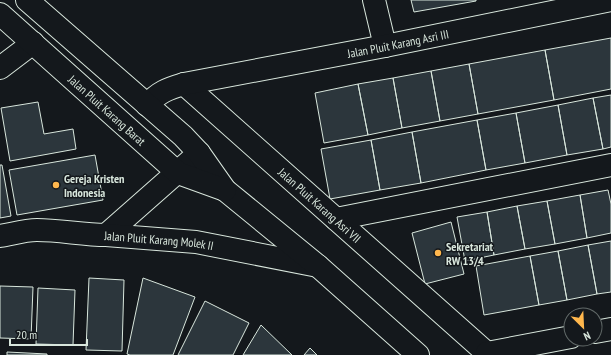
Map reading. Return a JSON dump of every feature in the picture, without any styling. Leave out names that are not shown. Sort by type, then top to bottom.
[{"type":"street","name":"Jalan Pluit Karang Barat","points":[[27,0],[183,136],[199,153],[225,190],[318,266],[418,355]]},
{"type":"street","points":[[374,0],[385,46]]},
{"type":"street","name":"Jalan Pluit Karang Asri III","points":[[184,84],[385,46],[611,0]]},
{"type":"street","name":"Jalan Pluit Karang Barat","points":[[0,14],[178,173],[225,190]]},
{"type":"street","points":[[0,68],[33,43]]},
{"type":"street","points":[[147,105],[157,94],[166,89],[184,84]]},
{"type":"street","name":"Jalan Pluit Karang Asri VII","points":[[184,84],[488,354]]},
{"type":"street","points":[[106,235],[199,153]]},
{"type":"street","points":[[336,219],[611,165]]},
{"type":"street","name":"Jalan Pluit Karang Molek II","points":[[0,236],[36,230],[196,242],[318,266]]},
{"type":"street","points":[[488,354],[563,338]]},
{"type":"building","points":[[411,0],[476,0],[476,1],[414,12]]},
{"type":"building","points":[[611,38],[611,89],[554,100],[545,50]]},
{"type":"building","points":[[545,50],[554,100],[478,114],[469,64]]},
{"type":"building","points":[[469,64],[478,114],[440,121],[431,71]]},
{"type":"building","points":[[431,71],[440,121],[402,128],[393,78]]},
{"type":"building","points":[[393,78],[402,128],[368,135],[358,84]]},
{"type":"building","points":[[358,84],[368,135],[324,143],[315,93]]},
{"type":"building","points":[[611,95],[611,147],[603,149],[593,98]]},
{"type":"building","points":[[593,98],[603,149],[567,155],[558,105]]},
{"type":"building","points":[[38,102],[44,134],[73,129],[76,149],[10,161],[1,108]]},
{"type":"building","points":[[558,105],[567,155],[525,163],[516,113]]},
{"type":"building","points":[[516,113],[525,163],[486,170],[477,120]]},
{"type":"building","points":[[477,120],[486,170],[421,183],[412,132]]},
{"type":"building","points":[[412,132],[421,183],[380,190],[371,140]]},
{"type":"building","points":[[371,140],[380,190],[330,199],[321,149]]},
{"type":"building","name":"Gereja Kristen Indonesia","points":[[95,155],[103,200],[17,215],[9,170]]},
{"type":"building","points":[[0,165],[2,165],[11,216],[0,218]]},
{"type":"building","points":[[608,190],[611,204],[611,233],[587,238],[580,195]]},
{"type":"building","points":[[580,195],[587,238],[555,244],[547,201]]},
{"type":"building","points":[[547,201],[555,244],[525,249],[517,206]]},
{"type":"building","points":[[517,206],[525,249],[494,255],[487,212]]},
{"type":"building","points":[[487,212],[494,255],[465,261],[457,217]]},
{"type":"building","name":"Sekretariat RW 13/4","points":[[451,222],[464,274],[425,284],[412,233]]},
{"type":"building","points":[[611,241],[611,292],[597,294],[588,245]]},
{"type":"building","points":[[588,245],[597,294],[567,300],[558,251]]},
{"type":"building","points":[[558,251],[567,300],[539,305],[530,256]]},
{"type":"building","points":[[530,256],[539,305],[484,315],[476,266]]},
{"type":"building","points":[[89,278],[124,280],[122,351],[86,350]]},
{"type":"building","points":[[143,278],[195,297],[173,355],[127,354]]},
{"type":"building","points":[[0,286],[33,287],[31,339],[0,338]]},
{"type":"building","points":[[38,288],[75,290],[73,345],[36,344]]},
{"type":"building","points":[[205,301],[249,323],[233,355],[178,355]]},
{"type":"building","points":[[261,325],[292,355],[243,355]]},
{"type":"building","points":[[310,348],[317,355],[304,355]]},
{"type":"building","points":[[7,352],[47,354],[47,355],[7,355]]},
{"type":"place","name":"Gereja Kristen Indonesia","points":[[56,185]]},
{"type":"place","name":"Sekretariat RW 13/4","points":[[438,253]]}]
